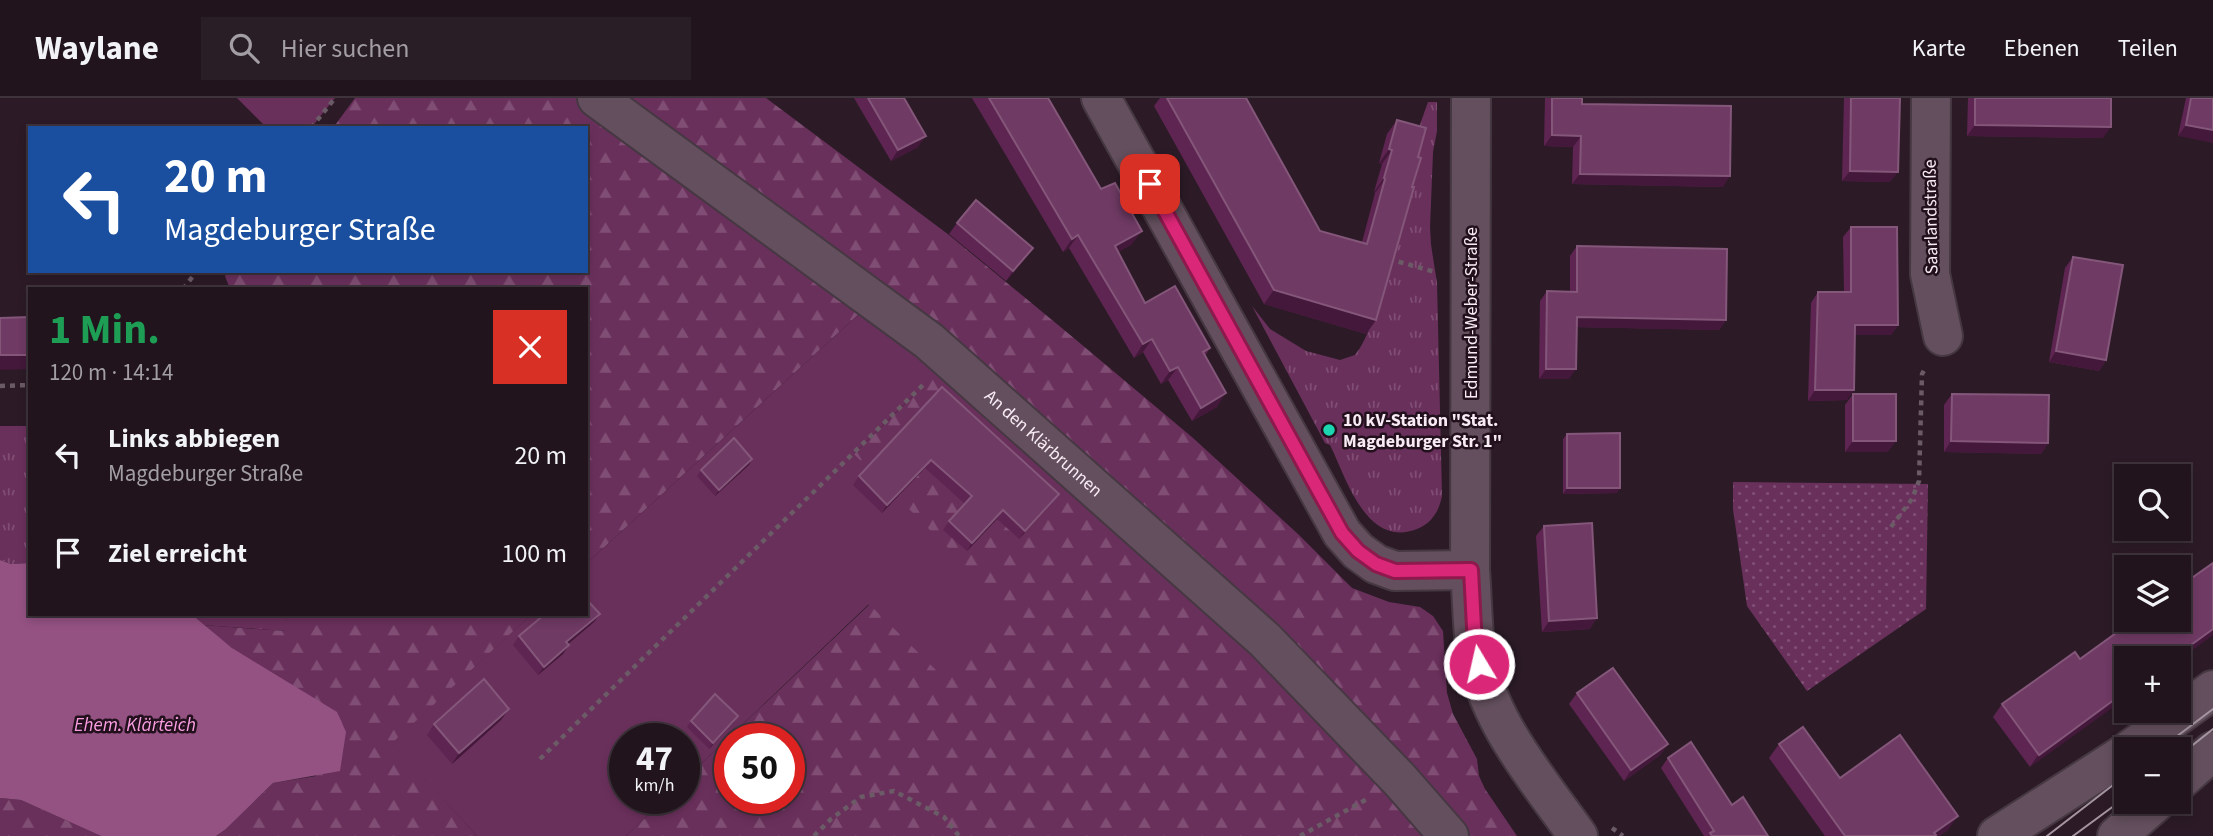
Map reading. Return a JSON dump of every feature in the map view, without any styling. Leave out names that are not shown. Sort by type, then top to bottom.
[{"type":"street","name":"An den Klärbrunnen","points":[[597,98],[929,341],[1265,640],[1400,780],[1449,836]]},
{"type":"street","points":[[1101,98],[1342,533],[1358,551],[1376,564],[1395,571],[1471,570]]},
{"type":"street","name":"Edmund-Weber-Straße","points":[[1471,98],[1471,570],[1475,646],[1483,682],[1510,739],[1578,836]]},
{"type":"street","name":"Saarlandstraße","points":[[1931,98],[1930,274],[1943,336]]},
{"type":"street","points":[[2148,737],[2213,690]]},
{"type":"street","points":[[2191,770],[2213,751]]},
{"type":"street","points":[[1997,836],[2114,761]]},
{"type":"street","points":[[2118,836],[2143,814]]},
{"type":"path","points":[[313,126],[335,98]]},
{"type":"path","points":[[1385,258],[1437,273],[1471,274]]},
{"type":"path","points":[[185,287],[195,273]]},
{"type":"path","points":[[190,280],[190,287]]},
{"type":"path","points":[[1891,527],[1912,499],[1919,481],[1922,374],[1943,336]]},
{"type":"path","points":[[540,759],[949,361]]},
{"type":"path","points":[[0,386],[28,385]]},
{"type":"path","points":[[1300,836],[1400,780]]},
{"type":"path","points":[[814,836],[831,818],[861,797],[894,791],[944,817],[959,836]]},
{"type":"green space","points":[[237,98],[335,98],[313,126],[265,126]]},
{"type":"green space","points":[[355,98],[766,98],[949,235],[1069,334],[1193,438],[1299,535],[1352,588],[1389,602],[1420,607],[1433,616],[1443,631],[1447,693],[1453,714],[1477,759],[1479,776],[1485,789],[1517,836],[626,836],[649,814],[700,814],[700,765],[714,752],[714,814],[805,814],[805,723],[744,723],[869,605],[785,522],[915,394],[859,314],[588,562],[588,287],[229,287],[225,276],[227,273],[588,273],[588,126],[334,126]]},
{"type":"green space","points":[[1428,102],[1437,102],[1430,227],[1437,283],[1442,496],[1431,520],[1417,529],[1399,532],[1384,529],[1371,520],[1360,506],[1330,445],[1325,443],[1252,306],[1270,329],[1306,351],[1340,360],[1355,355],[1368,332],[1373,316],[1413,148]]},
{"type":"green space","points":[[859,314],[923,350],[941,368],[854,454],[1007,607],[943,677],[869,604],[744,723],[714,723],[714,751],[700,765],[700,723],[609,723],[609,814],[649,814],[626,836],[477,836],[392,743],[530,616],[588,616],[588,562]]},
{"type":"green space","points":[[0,426],[28,426],[28,563],[11,564],[0,560]]},
{"type":"green space","points":[[1733,482],[1928,484],[1926,609],[1807,691],[1747,606],[1733,509]]},
{"type":"green space","points":[[193,616],[287,616],[286,631],[202,625]]},
{"type":"green space","points":[[287,616],[530,616],[393,743],[477,836],[216,836],[273,783],[316,776],[232,648],[202,625],[285,631]]},
{"type":"green space","points":[[0,798],[21,800],[101,836],[0,836]]},
{"type":"water","name":"Ehem. Klärteich","points":[[0,560],[11,564],[28,563],[28,616],[193,616],[232,648],[337,712],[346,732],[340,771],[273,783],[216,836],[101,836],[21,800],[0,798]]},
{"type":"building","points":[[868,98],[904,98],[926,136],[898,150]]},
{"type":"building","points":[[989,98],[1048,98],[1101,189],[1115,183],[1142,231],[1115,246],[1145,303],[1175,286],[1210,348],[1203,352],[1226,393],[1201,408],[1178,367],[1170,371],[1152,339],[1143,344],[1078,235],[1072,239]]},
{"type":"building","points":[[1167,98],[1246,98],[1320,231],[1367,244],[1385,179],[1397,120],[1426,128],[1414,187],[1376,320],[1274,290]]},
{"type":"building","points":[[1552,98],[1582,98],[1582,104],[1731,106],[1730,176],[1580,174],[1581,136],[1552,135]]},
{"type":"building","points":[[1851,98],[1900,98],[1898,172],[1850,171]]},
{"type":"building","points":[[1975,98],[2111,98],[2111,127],[1975,125]]},
{"type":"building","points":[[2191,98],[2213,98],[2213,130],[2186,125]]},
{"type":"building","points":[[976,200],[1033,248],[1013,271],[957,223]]},
{"type":"building","points":[[1851,227],[1897,227],[1898,325],[1855,325],[1854,390],[1815,390],[1818,292],[1851,292]]},
{"type":"building","points":[[1577,246],[1727,249],[1726,320],[1577,317],[1576,369],[1546,369],[1547,291],[1577,292]]},
{"type":"building","points":[[2073,257],[2123,265],[2106,360],[2056,351]]},
{"type":"building","points":[[28,317],[28,355],[0,355],[0,318]]},
{"type":"building","points":[[942,387],[1059,494],[1025,531],[1003,510],[972,543],[949,521],[972,496],[931,460],[887,505],[859,476]]},
{"type":"building","points":[[1853,394],[1896,394],[1896,441],[1853,441]]},
{"type":"building","points":[[1952,394],[2049,395],[2048,443],[1951,441]]},
{"type":"building","points":[[1620,433],[1620,488],[1567,488],[1567,434]]},
{"type":"building","points":[[734,438],[752,459],[719,490],[701,470]]},
{"type":"building","points":[[1592,523],[1597,618],[1549,621],[1544,526]]},
{"type":"building","points":[[2213,563],[2213,629],[2190,646],[2114,646],[2114,700],[2039,755],[2002,704],[2075,652],[2080,659],[2117,632],[2191,632],[2191,579]]},
{"type":"building","points":[[588,601],[600,614],[566,642],[569,645],[544,667],[519,636],[543,616],[588,616]]},
{"type":"building","points":[[1613,668],[1668,744],[1631,770],[1577,693]]},
{"type":"building","points":[[484,679],[509,709],[459,753],[434,724]]},
{"type":"building","points":[[715,694],[738,716],[732,723],[714,723],[713,743],[700,730],[700,723],[691,721]]},
{"type":"building","points":[[1803,727],[1840,778],[1900,735],[1958,816],[1934,833],[1934,836],[1845,836],[1779,744]]},
{"type":"building","points":[[1691,742],[1732,805],[1743,797],[1768,836],[1712,836],[1710,833],[1714,831],[1668,758]]},
{"type":"tram line","points":[[2176,737],[2213,709]]},
{"type":"tram line","points":[[2191,746],[2213,729]]},
{"type":"tram line","points":[[2047,836],[2114,784]]},
{"type":"tram line","points":[[2073,836],[2114,806]]},
{"type":"place","name":"10 kV-Station \"Stat. Magdeburger Str. 1\"","points":[[1329,430]]},
{"type":"route","points":[[1150,184],[1342,533],[1358,551],[1376,564],[1395,571],[1471,570],[1475,646],[1479,664]]}]
